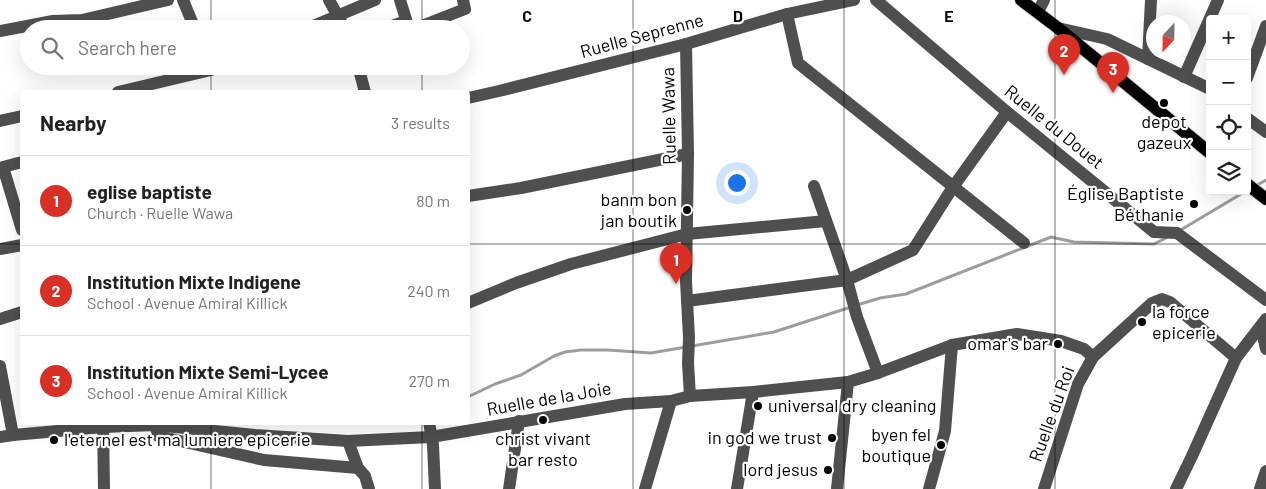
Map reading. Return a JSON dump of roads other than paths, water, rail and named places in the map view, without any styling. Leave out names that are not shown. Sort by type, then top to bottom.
[{"type":"main road","points":[[1021,0],[1058,28],[1206,150]]},
{"type":"main road","points":[[1251,187],[1263,197]]},
{"type":"street","points":[[82,20],[168,0]]},
{"type":"street","points":[[184,0],[192,20]]},
{"type":"street","points":[[329,0],[340,20]]},
{"type":"street","points":[[327,20],[375,0]]},
{"type":"street","points":[[400,0],[408,20]]},
{"type":"street","points":[[430,20],[466,9],[462,0]]},
{"type":"street","name":"Ruelle Seprenne","points":[[470,98],[686,44],[787,14],[854,0]]},
{"type":"street","name":"Ruelle du Douet","points":[[876,0],[1007,112],[1154,232],[1177,233],[1266,300]]},
{"type":"street","points":[[1038,12],[1044,0]]},
{"type":"street","points":[[1151,15],[1152,0]]},
{"type":"street","points":[[1184,77],[1218,0]]},
{"type":"street","points":[[787,14],[798,63],[1024,243]]},
{"type":"street","points":[[1251,67],[1266,26]]},
{"type":"street","points":[[0,31],[20,27]]},
{"type":"street","points":[[1058,28],[1107,39],[1146,58]]},
{"type":"street","name":"Ruelle Wawa","points":[[686,44],[688,154],[686,301],[690,396]]},
{"type":"street","points":[[1150,60],[1206,87]]},
{"type":"street","points":[[126,90],[183,75]]},
{"type":"street","points":[[360,75],[364,90]]},
{"type":"street","points":[[686,301],[847,280],[913,250],[953,187],[1007,112]]},
{"type":"street","points":[[0,121],[20,116]]},
{"type":"street","points":[[1251,121],[1266,132]]},
{"type":"street","points":[[470,196],[521,188],[688,154]]},
{"type":"street","points":[[20,163],[3,167],[20,223]]},
{"type":"street","points":[[814,186],[847,280],[857,317],[878,373]]},
{"type":"street","points":[[470,301],[571,264],[687,234],[826,220]]},
{"type":"street","points":[[0,249],[20,245]]},
{"type":"street","name":"Ruelle du Roi","points":[[1044,489],[1078,384],[1093,357],[1152,303],[1162,299],[1170,302],[1236,358]]},
{"type":"street","points":[[0,318],[20,313]]},
{"type":"street","points":[[1263,323],[1266,349]]},
{"type":"street","points":[[1176,489],[1236,358],[1263,323]]},
{"type":"street","name":"Ruelle de la Joie","points":[[175,425],[254,429],[348,441],[432,436],[625,404],[671,401],[690,396],[753,392],[848,382],[952,346],[1018,334],[1062,341],[1084,349],[1093,357]]},
{"type":"street","points":[[929,489],[946,430],[952,346]]},
{"type":"street","points":[[0,366],[6,436]]},
{"type":"street","points":[[837,489],[848,382]]},
{"type":"street","points":[[737,489],[753,392]]},
{"type":"street","points":[[645,489],[671,401]]},
{"type":"street","points":[[509,489],[520,421]]},
{"type":"street","points":[[103,425],[104,489]]},
{"type":"street","name":"Ruelle de la Joie","points":[[6,436],[103,425]]},
{"type":"street","points":[[155,425],[158,436],[264,460],[358,468]]},
{"type":"street","points":[[430,425],[435,489]]},
{"type":"street","points":[[348,441],[358,468],[366,476],[369,489]]},
{"type":"street","points":[[1260,489],[1266,471]]},
{"type":"waterway","points":[[1254,187],[1266,180]]},
{"type":"waterway","points":[[1179,231],[1239,195]]},
{"type":"waterway","points":[[857,305],[880,298],[906,294],[1051,237],[1074,242],[1154,244],[1166,238]]},
{"type":"waterway","points":[[692,346],[774,332],[851,307]]},
{"type":"waterway","points":[[470,396],[521,375],[554,356],[565,352],[608,350],[651,353],[686,347]]},
{"type":"place","name":"Institution Mixte Indigene","points":[[1064,75]]},
{"type":"place","name":"Institution Mixte Semi-Lycee","points":[[1113,93]]},
{"type":"place","name":"depot gazeux","points":[[1164,103]]},
{"type":"place","name":"Église Baptiste Béthanie","points":[[1194,204]]},
{"type":"place","name":"banm bon jan boutik","points":[[687,210]]},
{"type":"place","name":"eglise baptiste","points":[[676,284]]},
{"type":"place","name":"la force epicerie","points":[[1142,322]]},
{"type":"place","name":"omar's bar","points":[[1058,344]]},
{"type":"place","name":"universal dry cleaning","points":[[758,406]]},
{"type":"place","name":"christ vivant bar resto","points":[[543,420]]},
{"type":"place","name":"in god we trust","points":[[832,438]]},
{"type":"place","name":"l'eternel est ma lumiere epicerie","points":[[54,440]]},
{"type":"place","name":"byen fel boutique","points":[[941,445]]},
{"type":"place","name":"lord jesus","points":[[828,470]]}]
